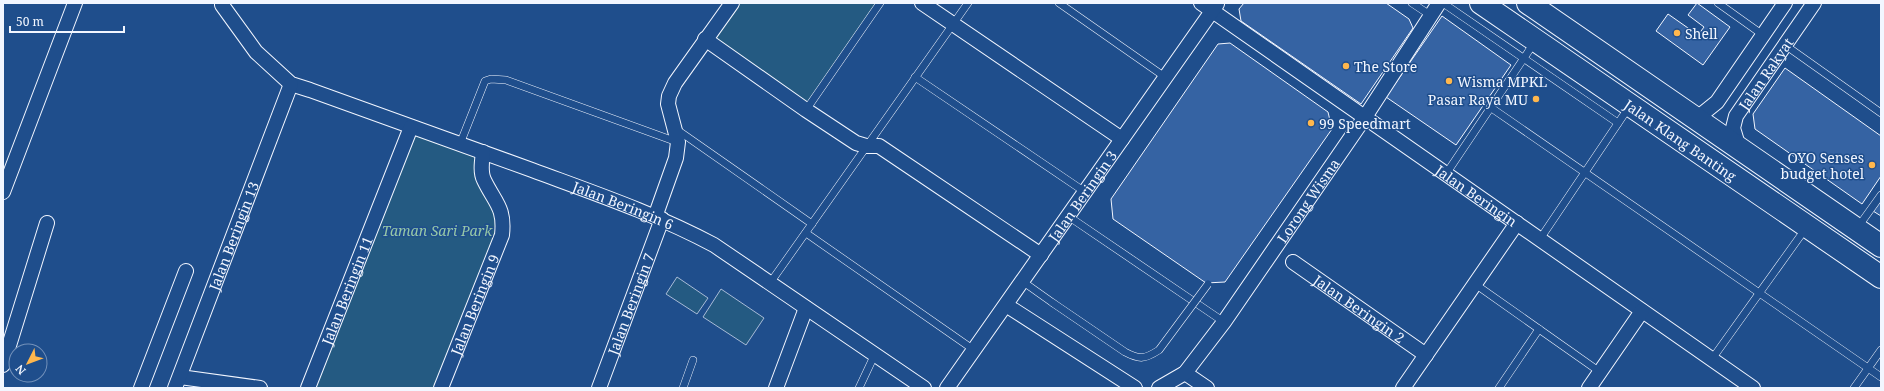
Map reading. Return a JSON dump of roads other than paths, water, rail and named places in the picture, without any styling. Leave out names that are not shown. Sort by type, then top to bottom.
[{"type":"highway","name":"Jalan Klang Banting","points":[[1482,3],[1881,276]]},
{"type":"highway","name":"Jalan Klang Banting","points":[[1528,3],[1881,246]]},
{"type":"street","points":[[3,192],[6,173],[75,3]]},
{"type":"street","name":"Jalan Beringin 7","points":[[599,388],[659,218],[676,158],[676,135],[668,104],[669,96],[675,83],[732,3]]},
{"type":"street","points":[[922,3],[1122,139]]},
{"type":"street","name":"Lorong Wisma","points":[[1162,387],[1185,373],[1224,322],[1365,117],[1439,3]]},
{"type":"street","points":[[1696,119],[1717,102],[1785,3]]},
{"type":"street","name":"Jalan Rakyat","points":[[1739,148],[1733,128],[1736,116],[1814,3]]},
{"type":"street","name":"Jalan Beringin 3","points":[[947,388],[1165,77],[1210,5]]},
{"type":"street","name":"Jalan Beringin","points":[[1210,5],[1365,117],[1753,388]]},
{"type":"street","points":[[222,6],[256,52],[291,84]]},
{"type":"street","points":[[705,39],[856,143],[866,146],[879,146],[1041,255]]},
{"type":"street","name":"Jalan Beringin 6","points":[[291,84],[412,126],[659,218],[714,245],[924,388]]},
{"type":"street","name":"Jalan Beringin 13","points":[[178,382],[291,84]]},
{"type":"street","name":"Jalan Beringin 11","points":[[308,388],[412,126]]},
{"type":"street","name":"Jalan Beringin 9","points":[[441,388],[502,235],[502,216],[498,204],[484,179],[482,170],[483,152]]},
{"type":"street","points":[[3,365],[47,223]]},
{"type":"street","points":[[1403,388],[1517,223]]},
{"type":"street","name":"Jalan Beringin 2","points":[[1293,262],[1426,355]]},
{"type":"street","points":[[141,388],[186,271]]},
{"type":"street","points":[[1006,305],[1135,388]]},
{"type":"street","points":[[776,388],[806,308]]},
{"type":"street","points":[[1589,388],[1642,311]]},
{"type":"street","points":[[1185,373],[1207,388]]},
{"type":"street","points":[[178,382],[260,388]]},
{"type":"lane","points":[[806,110],[880,3]]},
{"type":"lane","points":[[770,283],[968,3]]},
{"type":"lane","points":[[1059,3],[1165,77]]},
{"type":"lane","points":[[1412,3],[1430,15]]},
{"type":"lane","points":[[1443,3],[1618,123]]},
{"type":"lane","points":[[1718,3],[1763,35]]},
{"type":"lane","points":[[1446,174],[1536,41]]},
{"type":"lane","points":[[1785,45],[1881,113]]},
{"type":"lane","points":[[915,77],[1085,192]]},
{"type":"lane","points":[[460,144],[485,81],[491,79],[506,80],[676,135],[812,224]]},
{"type":"lane","points":[[1540,239],[1631,105]]},
{"type":"lane","points":[[1490,107],[1881,377]]},
{"type":"lane","points":[[1857,229],[1881,195]]},
{"type":"lane","points":[[1068,216],[1224,322]]},
{"type":"lane","points":[[1712,359],[1807,226]]},
{"type":"lane","points":[[806,233],[974,350]]},
{"type":"lane","points":[[1022,281],[1136,358],[1148,357],[1159,350],[1208,284]]},
{"type":"lane","points":[[1475,284],[1600,372]]},
{"type":"lane","points":[[1499,388],[1540,329]]},
{"type":"lane","points":[[1854,388],[1881,350]]},
{"type":"lane","points":[[859,388],[874,354]]},
{"type":"lane","points":[[683,388],[693,360]]},
{"type":"place","name":"Shell","points":[[1677,33]]},
{"type":"place","name":"The Store","points":[[1346,66]]},
{"type":"place","name":"Wisma MPKL","points":[[1449,81]]},
{"type":"place","name":"Pasar Raya MU","points":[[1536,99]]},
{"type":"place","name":"99 Speedmart","points":[[1311,123]]},
{"type":"place","name":"OYO Senses budget hotel","points":[[1872,165]]},
{"type":"park label","name":"Taman Sari Park","points":[[437,230]]}]
